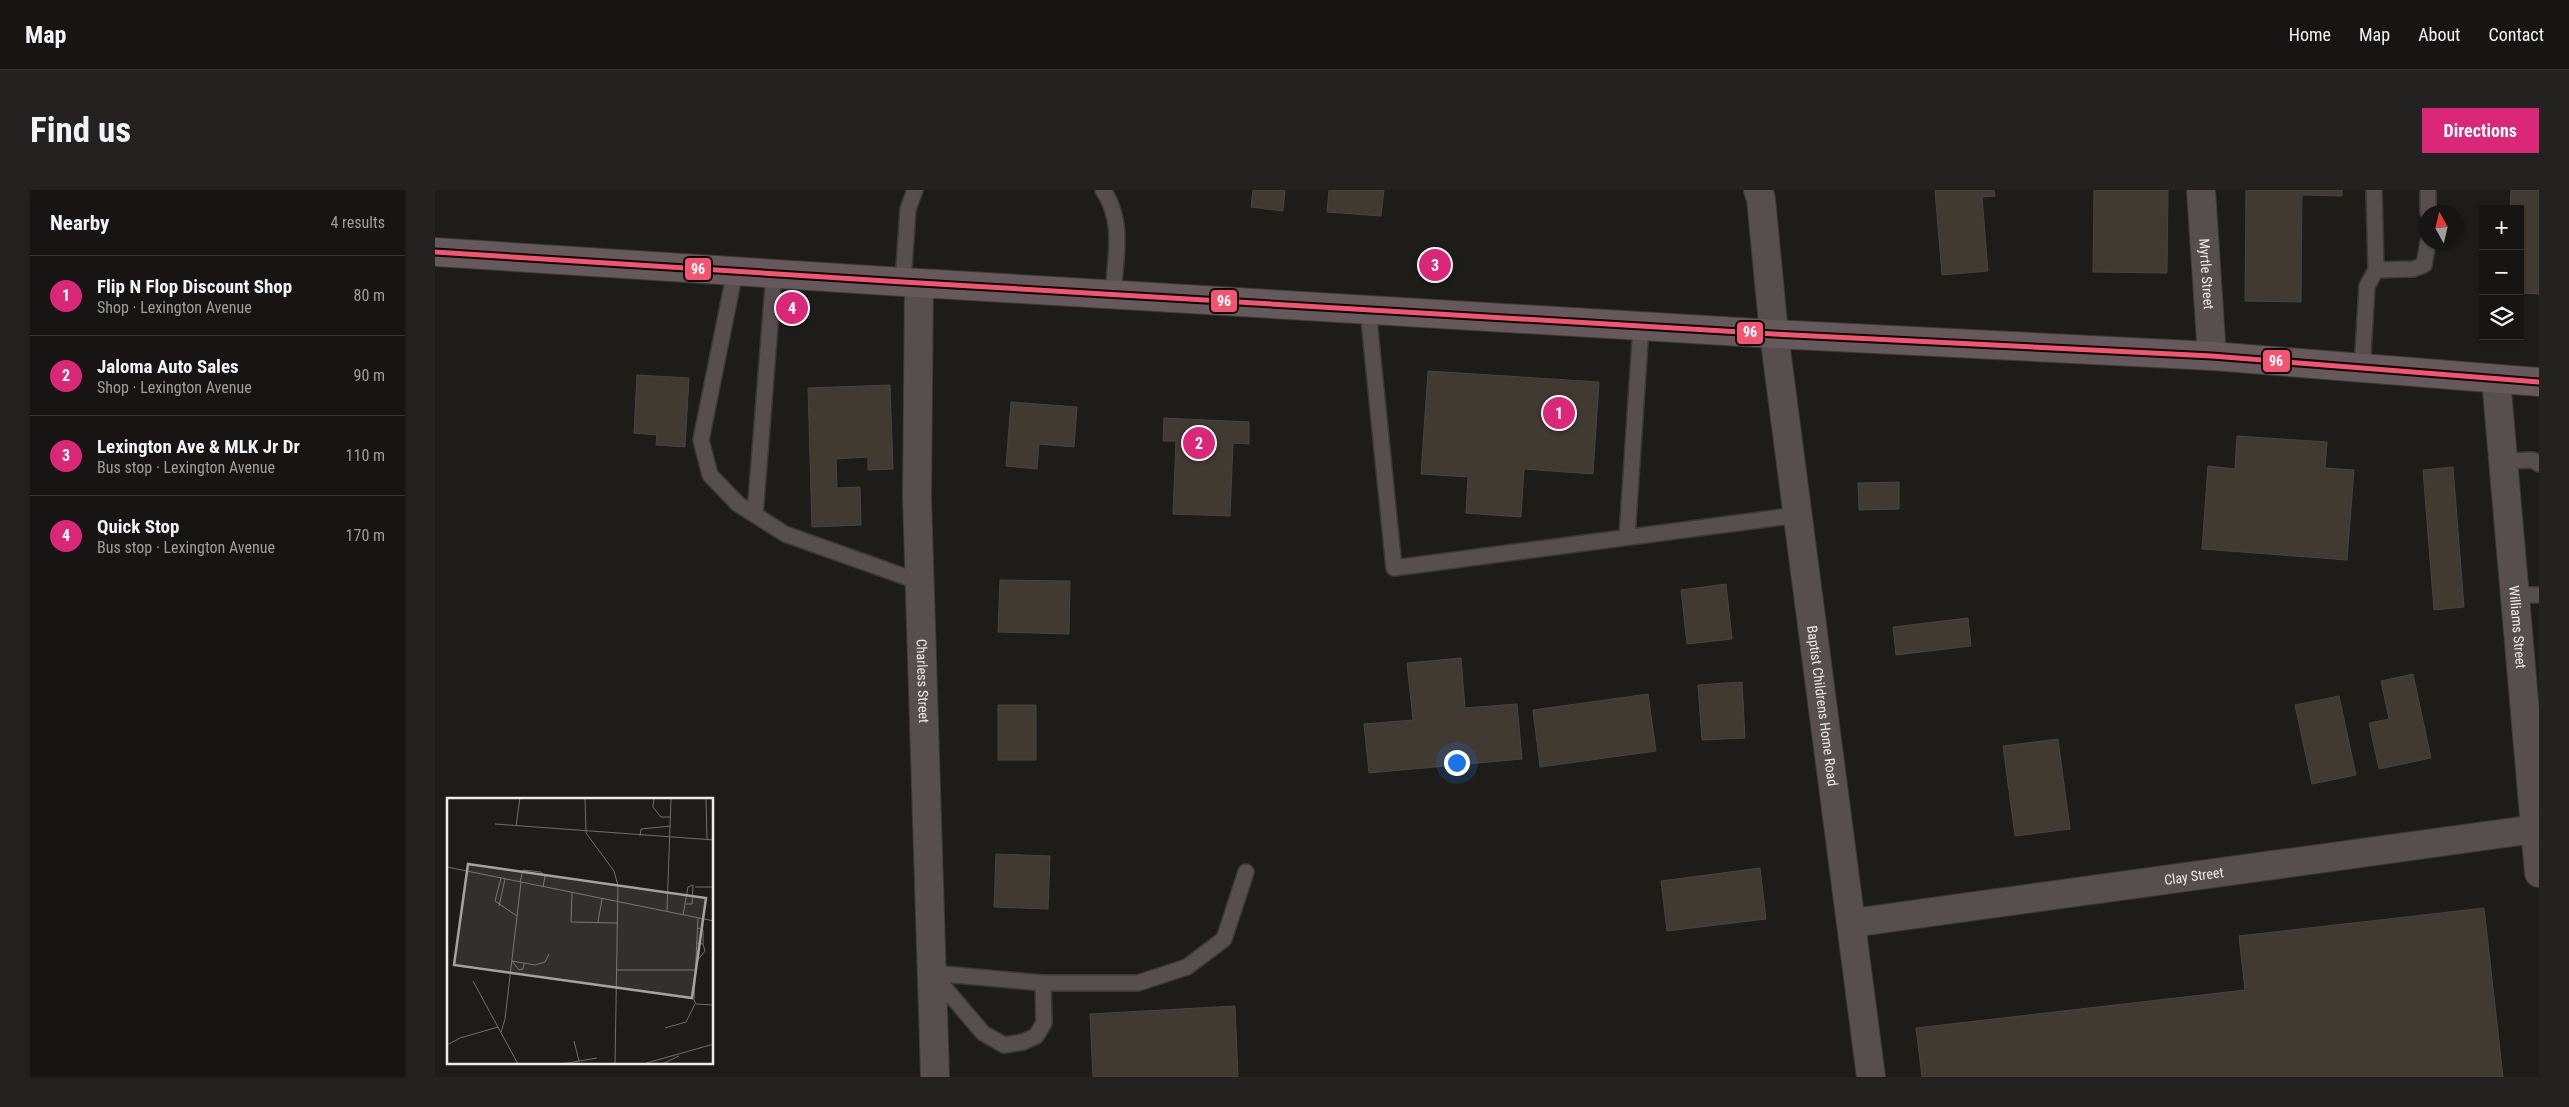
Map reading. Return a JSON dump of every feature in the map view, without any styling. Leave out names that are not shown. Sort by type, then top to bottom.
[{"type":"main road","points":[[435,252],[911,283],[1774,334],[2212,356],[2539,382]]},
{"type":"street","name":"Baptist Childrens Home Road","points":[[1758,190],[1761,199],[1774,334],[1871,1077]]},
{"type":"street","name":"Myrtle Street","points":[[2201,190],[2212,356]]},
{"type":"street","name":"Charless Street","points":[[911,283],[935,1077]]},
{"type":"street","name":"Williams Street","points":[[2496,380],[2503,461],[2527,595],[2534,755],[2535,829],[2539,873]]},
{"type":"street","name":"Clay Street","points":[[1852,923],[2535,829]]},
{"type":"lane","points":[[911,283],[908,209],[915,190]]},
{"type":"lane","points":[[1103,190],[1113,205],[1117,224],[1113,295]]},
{"type":"lane","points":[[2362,368],[2367,286],[2376,270],[2374,190]]},
{"type":"lane","points":[[2428,205],[2429,190]]},
{"type":"lane","points":[[2376,270],[2413,270],[2424,265],[2427,250]]},
{"type":"lane","points":[[735,271],[701,440],[710,475],[738,504],[785,534],[920,582]]},
{"type":"lane","points":[[755,514],[774,274]]},
{"type":"lane","points":[[1368,310],[1394,568],[1798,515]]},
{"type":"lane","points":[[1627,537],[1641,326]]},
{"type":"lane","points":[[2503,461],[2533,460],[2539,464]]},
{"type":"lane","points":[[932,973],[1043,983],[1138,983],[1187,967],[1224,939],[1246,872]]},
{"type":"lane","points":[[932,973],[983,1033],[1004,1044],[1023,1042],[1036,1036],[1044,1023],[1043,983]]},
{"type":"building","points":[[1253,190],[1285,190],[1283,211],[1251,207]]},
{"type":"building","points":[[1329,190],[1384,190],[1381,216],[1327,212]]},
{"type":"building","points":[[1935,190],[1994,190],[1995,196],[1982,197],[1988,271],[1942,275]]},
{"type":"building","points":[[2094,190],[2168,190],[2167,273],[2093,272]]},
{"type":"building","points":[[2246,190],[2342,190],[2342,196],[2302,195],[2301,302],[2245,301]]},
{"type":"building","points":[[2511,190],[2539,190],[2539,294],[2524,293],[2524,205],[2510,205]]},
{"type":"building","points":[[1428,371],[1599,382],[1593,474],[1524,469],[1521,517],[1466,513],[1468,477],[1421,474]]},
{"type":"building","points":[[637,375],[689,378],[685,447],[656,445],[657,435],[634,433]]},
{"type":"building","points":[[890,385],[893,469],[868,470],[868,457],[836,459],[837,488],[860,487],[861,525],[812,527],[808,388]]},
{"type":"building","points":[[1011,402],[1077,407],[1074,447],[1039,444],[1037,469],[1006,466]]},
{"type":"building","points":[[1164,418],[1249,422],[1249,444],[1233,443],[1230,516],[1173,514],[1176,441],[1163,441]]},
{"type":"building","points":[[2237,436],[2327,442],[2325,468],[2354,470],[2347,560],[2202,549],[2208,466],[2235,469]]},
{"type":"building","points":[[2453,467],[2464,607],[2434,610],[2423,470]]},
{"type":"building","points":[[1899,482],[1899,509],[1859,510],[1858,483]]},
{"type":"building","points":[[1000,580],[1070,581],[1069,634],[998,632]]},
{"type":"building","points":[[1726,584],[1732,639],[1687,644],[1681,590]]},
{"type":"building","points":[[1968,618],[1971,646],[1896,655],[1893,627]]},
{"type":"building","points":[[1461,658],[1465,708],[1517,704],[1522,759],[1369,773],[1364,724],[1413,720],[1407,663]]},
{"type":"building","points":[[2413,674],[2431,758],[2379,769],[2369,723],[2389,719],[2381,681]]},
{"type":"building","points":[[1742,682],[1745,738],[1702,740],[1698,685]]},
{"type":"building","points":[[1648,694],[1656,751],[1540,767],[1533,710]]},
{"type":"building","points":[[2339,696],[2356,775],[2312,784],[2295,705]]},
{"type":"building","points":[[998,705],[1036,705],[1036,760],[998,760]]},
{"type":"building","points":[[2058,739],[2070,829],[2015,836],[2003,746]]},
{"type":"building","points":[[996,854],[1050,856],[1048,909],[994,907]]},
{"type":"building","points":[[1760,868],[1766,919],[1667,931],[1661,881]]},
{"type":"building","points":[[2484,908],[2503,1077],[1922,1077],[1916,1028],[2245,990],[2239,936]]},
{"type":"building","points":[[1235,1006],[1238,1077],[1093,1077],[1090,1014]]},
{"type":"transit line","name":"96","points":[[435,252],[1774,334],[2212,356],[2539,382]]},
{"type":"place","name":"Lexington Ave & MLK Jr Dr","points":[[1435,265]]},
{"type":"place","name":"Quick Stop","points":[[792,308]]},
{"type":"place","name":"Flip N Flop Discount Shop","points":[[1559,413]]},
{"type":"place","name":"Jaloma Auto Sales","points":[[1199,443]]}]
